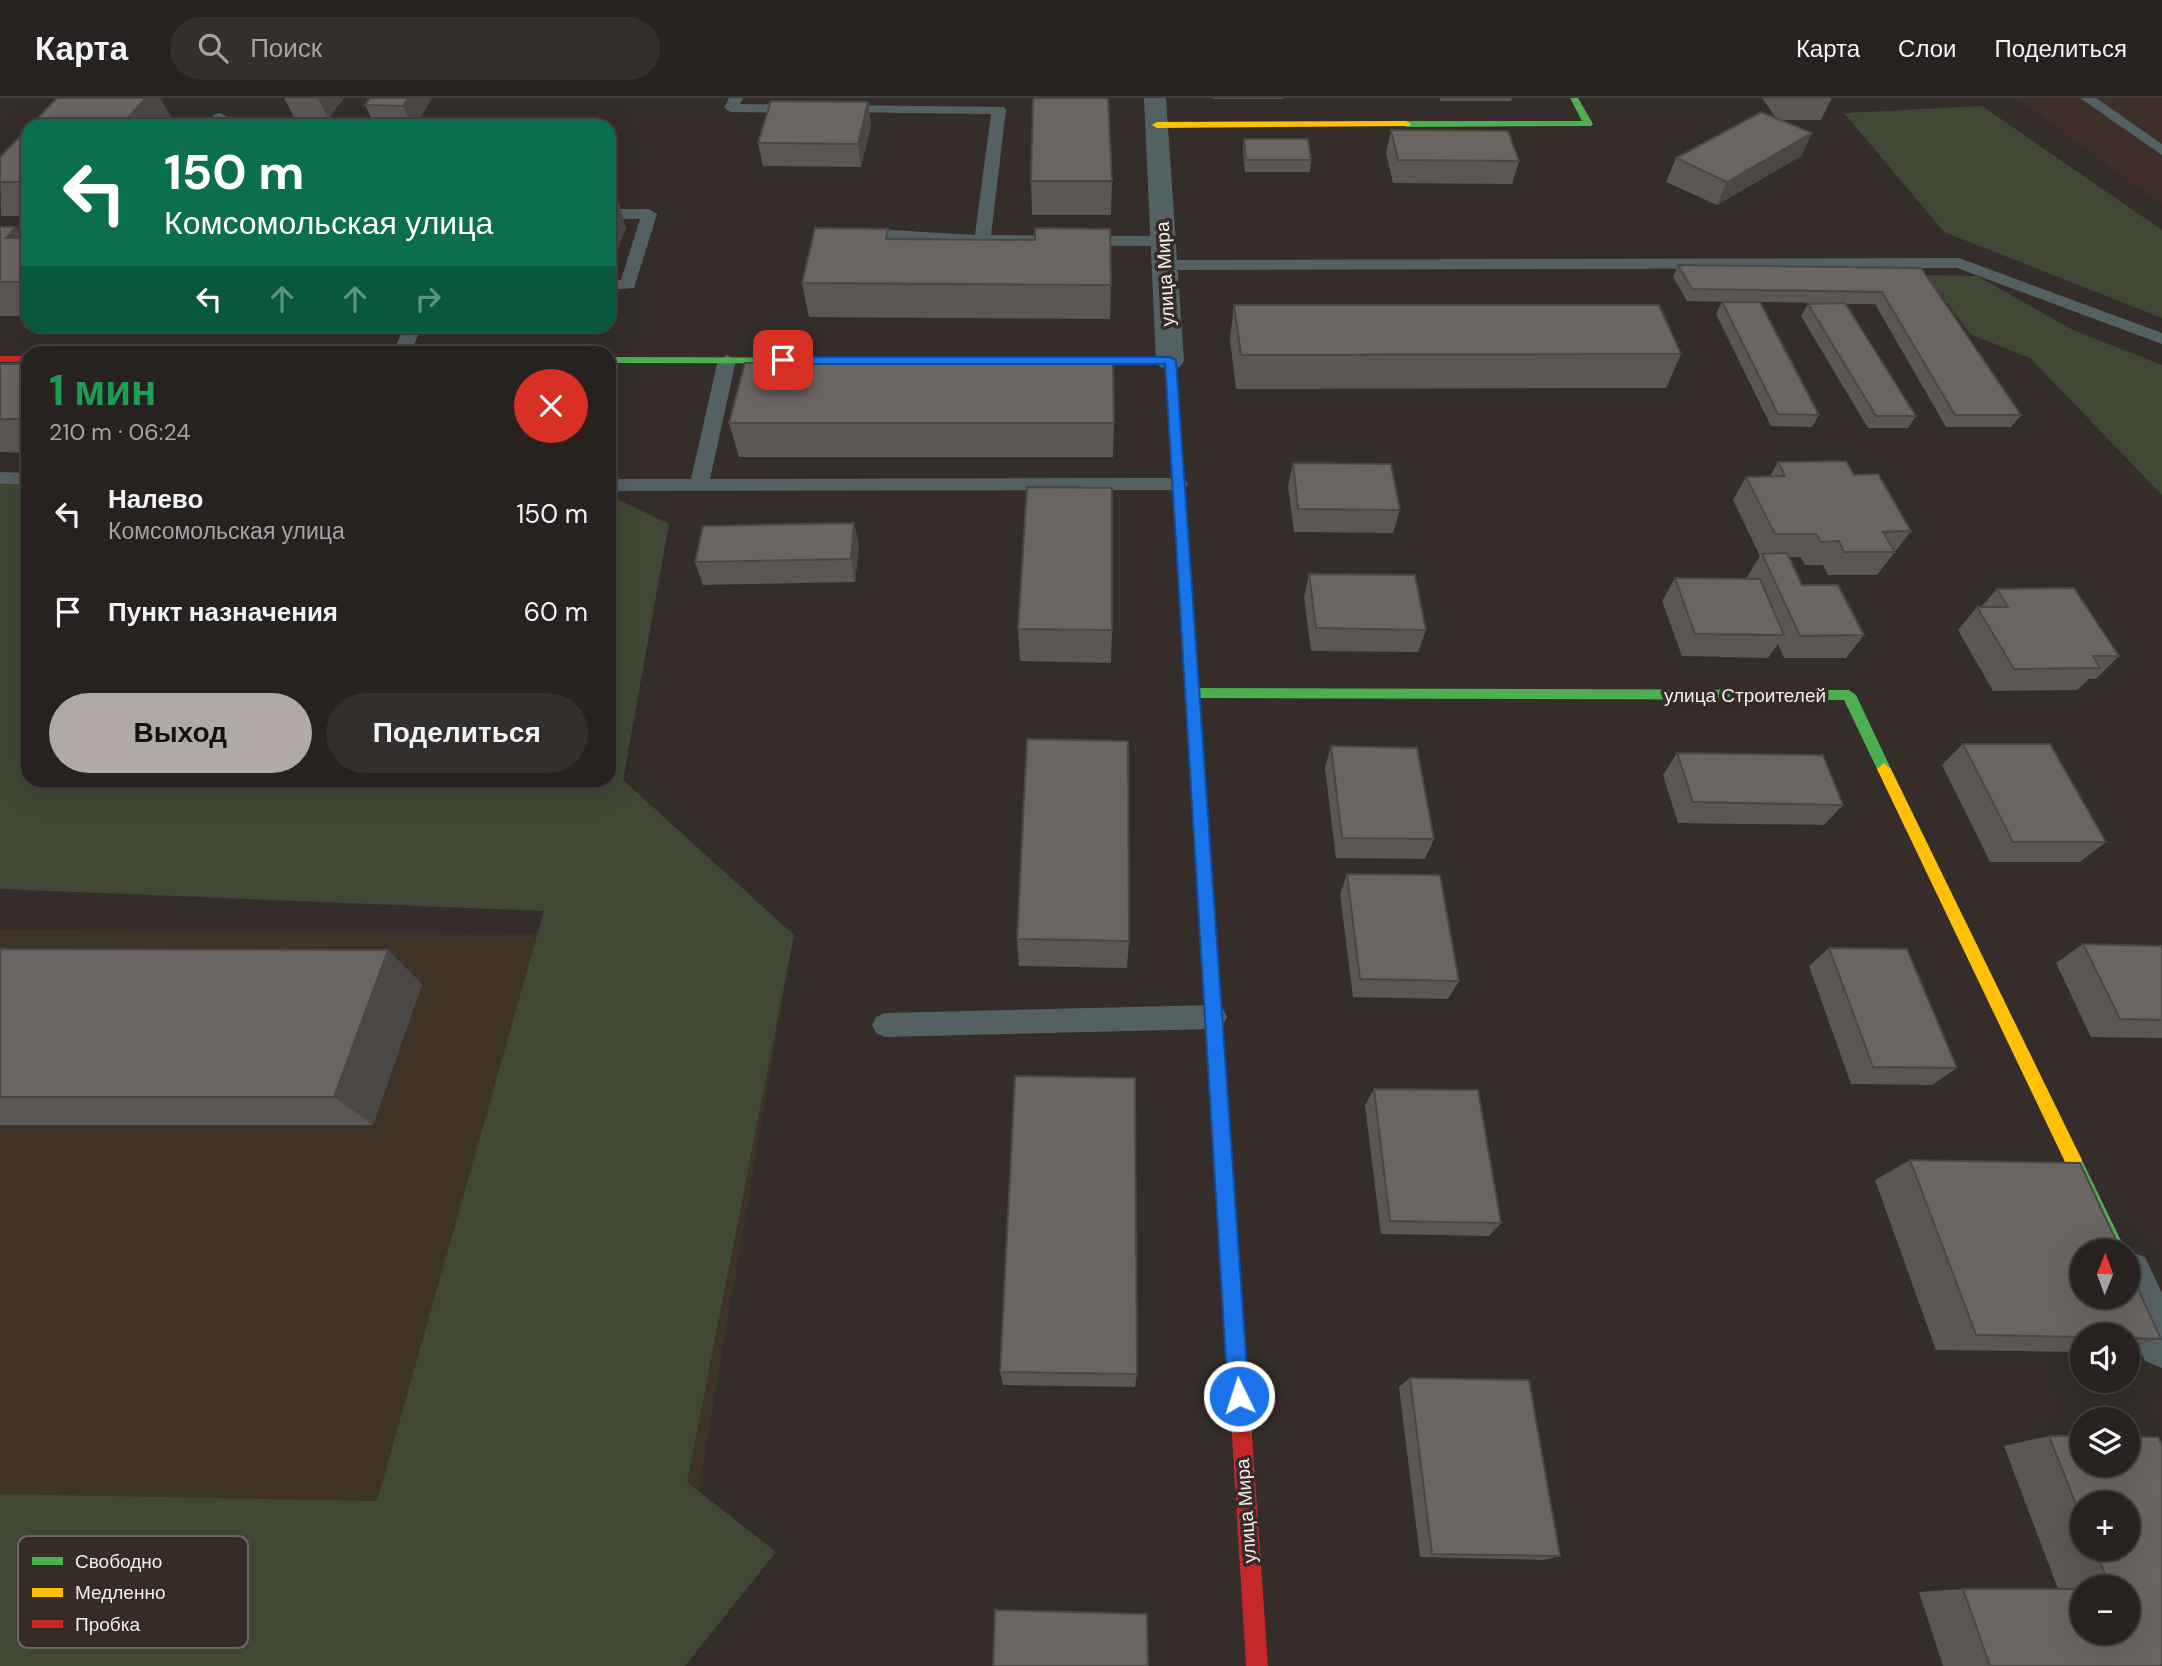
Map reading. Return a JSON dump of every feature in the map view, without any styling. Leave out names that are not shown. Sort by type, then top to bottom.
[{"type":"street","name":"улица Мира","points":[[1155,98],[1256,1666]]},
{"type":"street","points":[[1157,125],[1588,124],[1574,98]]},
{"type":"street","points":[[0,359],[21,359]]},
{"type":"street","points":[[616,360],[1170,360]]},
{"type":"street","name":"улица Строителей","points":[[1192,693],[1849,695],[2111,1239]]},
{"type":"street","points":[[2140,1298],[2162,1344]]},
{"type":"lane","points":[[736,98],[731,108],[819,109],[895,104],[999,110],[982,240]]},
{"type":"lane","points":[[2087,98],[2162,151]]},
{"type":"lane","points":[[616,214],[649,214],[628,285],[616,285]]},
{"type":"lane","points":[[844,233],[1164,253],[1959,263],[2162,339]]},
{"type":"lane","points":[[0,236],[21,237]]},
{"type":"lane","points":[[699,486],[727,360]]},
{"type":"lane","points":[[0,478],[21,479]]},
{"type":"lane","points":[[616,485],[1178,484]]},
{"type":"lane","points":[[885,1025],[1214,1017]]},
{"type":"shaded area","points":[[2017,98],[2162,98],[2162,205]]},
{"type":"shaded area","points":[[0,930],[794,935],[670,1656],[0,1651]]},
{"type":"green space","points":[[1982,106],[2162,230],[2162,318],[1944,232],[1844,113]]},
{"type":"green space","points":[[1926,275],[1977,276],[2073,330],[2162,365],[2162,495],[2030,358],[1970,334]]},
{"type":"green space","points":[[0,485],[21,485],[21,787],[616,787],[616,498],[669,524],[623,780],[794,935],[687,1482],[776,1552],[685,1666],[0,1666],[0,1494],[377,1501],[544,911],[0,889]]},
{"type":"building","points":[[57,98],[146,98],[127,119],[37,119]]},
{"type":"building","points":[[370,98],[408,98],[403,106],[365,105]]},
{"type":"building","points":[[1033,98],[1108,98],[1112,181],[1031,181]]},
{"type":"building","points":[[771,101],[868,102],[858,144],[758,143]]},
{"type":"building","points":[[1761,112],[1812,133],[1727,182],[1676,158]]},
{"type":"building","points":[[1391,130],[1508,131],[1519,161],[1398,160]]},
{"type":"building","points":[[21,135],[21,182],[0,182],[0,157]]},
{"type":"building","points":[[1244,139],[1308,139],[1311,160],[1246,160]]},
{"type":"building","points":[[0,227],[16,227],[6,238],[21,238],[21,282],[0,282]]},
{"type":"building","points":[[815,228],[888,229],[886,239],[1035,240],[1035,228],[1110,229],[1111,285],[802,283]]},
{"type":"building","points":[[1678,265],[1921,268],[2021,415],[1955,415],[1882,292],[1692,289]]},
{"type":"building","points":[[1722,302],[1760,302],[1819,415],[1778,414]]},
{"type":"building","points":[[1845,303],[1916,416],[1876,416],[1808,304]]},
{"type":"building","points":[[1234,305],[1659,305],[1681,354],[1241,355]]},
{"type":"building","points":[[745,363],[1113,363],[1114,423],[729,423]]},
{"type":"building","points":[[0,364],[21,364],[21,419],[0,419]]},
{"type":"building","points":[[1846,461],[1854,475],[1878,474],[1911,531],[1883,532],[1895,552],[1844,552],[1839,541],[1821,542],[1816,534],[1775,534],[1746,477],[1785,476],[1778,462]]},
{"type":"building","points":[[1293,463],[1391,464],[1400,510],[1298,509]]},
{"type":"building","points":[[1027,487],[1112,488],[1112,630],[1018,629]]},
{"type":"building","points":[[854,523],[851,559],[695,562],[703,526]]},
{"type":"building","points":[[1787,553],[1802,585],[1838,585],[1864,635],[1800,636],[1762,554]]},
{"type":"building","points":[[1309,574],[1415,575],[1426,630],[1316,628]]},
{"type":"building","points":[[1675,578],[1760,579],[1784,635],[1695,634]]},
{"type":"building","points":[[2074,588],[2119,656],[2093,656],[2100,668],[2014,669],[1977,607],[2008,607],[1997,589]]},
{"type":"building","points":[[1027,739],[1128,741],[1129,941],[1017,939]]},
{"type":"building","points":[[1963,744],[2050,744],[2106,842],[2013,842]]},
{"type":"building","points":[[1331,746],[1417,748],[1434,839],[1342,838]]},
{"type":"building","points":[[1677,753],[1823,755],[1843,805],[1693,802]]},
{"type":"building","points":[[1347,874],[1440,875],[1459,981],[1360,979]]},
{"type":"building","points":[[2083,944],[2162,946],[2162,1020],[2120,1019]]},
{"type":"building","points":[[1829,948],[1907,949],[1957,1068],[1873,1067]]},
{"type":"building","points":[[0,949],[388,950],[334,1097],[0,1097]]},
{"type":"building","points":[[1015,1076],[1135,1078],[1137,1374],[1000,1372]]},
{"type":"building","points":[[1374,1089],[1478,1090],[1501,1223],[1390,1221]]},
{"type":"building","points":[[1910,1160],[2080,1163],[2115,1239],[2070,1239],[2070,1309],[2140,1309],[2140,1293],[2161,1339],[2140,1338],[2140,1323],[2070,1323],[2070,1337],[1976,1335]]},
{"type":"building","points":[[1410,1378],[1529,1380],[1560,1556],[1432,1554]]},
{"type":"building","points":[[2049,1436],[2070,1436],[2070,1477],[2140,1477],[2140,1437],[2158,1437],[2162,1445],[2162,1666],[1990,1666],[1963,1589],[2070,1589],[2070,1645],[2140,1645],[2140,1575],[2105,1575],[2100,1561],[2140,1561],[2140,1491],[2071,1491]]},
{"type":"building","points":[[995,1610],[1147,1614],[1148,1666],[993,1666]]},
{"type":"traffic: fast","points":[[1406,124],[1588,124],[1574,98]]},
{"type":"traffic: fast","points":[[616,360],[1170,361],[1190,666]]},
{"type":"traffic: fast","points":[[1192,693],[1849,695],[1884,769]]},
{"type":"traffic: fast","points":[[1206,906],[1242,1435]]},
{"type":"traffic: fast","points":[[2073,1160],[2111,1239]]},
{"type":"traffic: slow","points":[[1157,125],[1406,124]]},
{"type":"traffic: slow","points":[[1884,769],[2073,1160]]},
{"type":"traffic: jam","points":[[0,359],[21,359]]},
{"type":"traffic: jam","points":[[1190,666],[1206,906]]},
{"type":"traffic: jam","points":[[1242,1435],[1257,1666]]},
{"type":"route","points":[[783,360],[1170,360],[1239,1396]]}]
